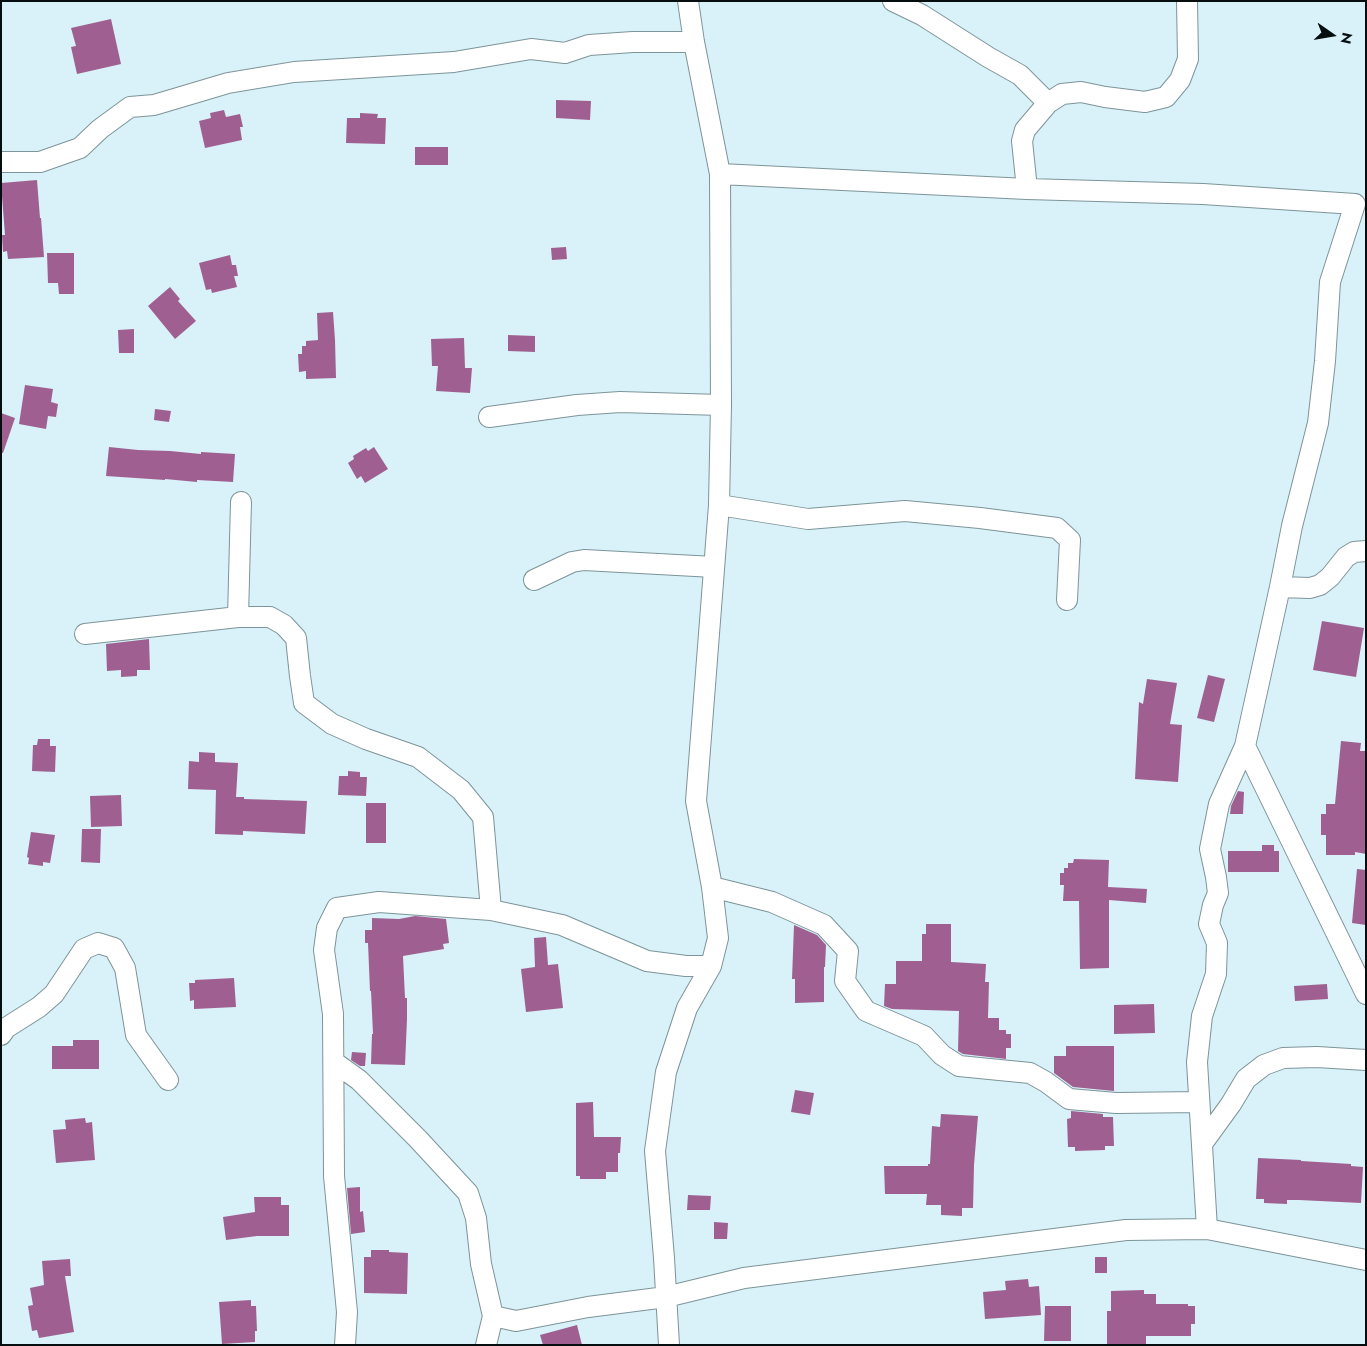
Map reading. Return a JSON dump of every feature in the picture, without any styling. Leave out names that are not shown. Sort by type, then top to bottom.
[{"type":"street","points":[[669,1345],[655,1151],[666,1072],[687,1008],[711,966],[718,938],[712,887],[696,801],[718,505],[721,405],[720,174],[694,42],[688,1]]},
{"type":"street","points":[[893,1],[922,14],[988,57],[1020,75],[1048,103]]},
{"type":"street","points":[[1027,188],[1022,140],[1025,130],[1048,103],[1062,94],[1081,92],[1145,102],[1166,97],[1180,80],[1188,59],[1187,1]]},
{"type":"street","points":[[1,162],[40,162],[80,148],[130,107],[154,105],[228,83],[294,72],[454,62],[531,49],[565,53],[598,44],[694,42]]},
{"type":"street","points":[[720,174],[1203,194],[1355,204],[1330,282],[1325,361],[1318,423],[1292,526],[1245,746],[1220,804],[1210,849],[1218,893],[1209,924],[1217,943],[1216,974],[1202,1016],[1197,1062],[1207,1229]]},
{"type":"street","points":[[489,417],[577,405],[620,402],[721,405]]},
{"type":"street","points":[[238,617],[241,502]]},
{"type":"street","points":[[718,505],[808,520],[905,511],[1058,528],[1070,540],[1067,600]]},
{"type":"street","points":[[1280,587],[1310,588],[1320,585],[1346,557],[1354,552],[1366,551]]},
{"type":"street","points":[[534,580],[572,562],[584,560],[714,568]]},
{"type":"street","points":[[85,634],[238,617],[270,617],[284,625],[296,638],[304,703],[332,724],[366,739],[418,757],[461,790],[483,817],[491,910]]},
{"type":"street","points":[[1245,746],[1366,994]]},
{"type":"street","points":[[712,887],[772,902],[824,925],[848,951],[845,981],[866,1011],[924,1036],[942,1055],[959,1066],[1030,1073],[1069,1099],[1116,1102],[1199,1102]]},
{"type":"street","points":[[345,1345],[346,1312],[334,1176],[333,1014],[324,950],[327,928],[337,908],[379,902],[491,910],[562,925],[647,961],[686,966],[711,966]]},
{"type":"street","points":[[1,1035],[6,1028],[39,1007],[54,994],[84,948],[98,943],[114,948],[125,968],[136,1035],[168,1080]]},
{"type":"street","points":[[1202,1144],[1231,1104],[1246,1079],[1264,1065],[1283,1058],[1317,1057],[1366,1060]]},
{"type":"street","points":[[334,1062],[359,1080],[418,1139],[468,1193],[476,1218],[481,1264],[493,1316],[486,1345]]},
{"type":"street","points":[[493,1316],[516,1321],[588,1307],[666,1297],[744,1278],[1126,1230],[1207,1229],[1366,1260]]},
{"type":"building","points":[[111,19],[121,64],[77,74],[71,47],[76,46],[71,28]]},
{"type":"building","points":[[556,100],[591,101],[590,120],[556,118]]},
{"type":"building","points":[[224,110],[226,117],[240,114],[243,127],[240,127],[242,140],[205,148],[199,121],[211,118],[210,113]]},
{"type":"building","points":[[360,113],[378,114],[377,118],[386,118],[385,144],[346,143],[347,118],[360,118]]},
{"type":"building","points":[[415,147],[448,147],[448,165],[415,165]]},
{"type":"building","points":[[37,180],[44,257],[8,259],[7,251],[3,252],[2,235],[5,235],[1,183]]},
{"type":"building","points":[[566,247],[567,259],[552,260],[551,248]]},
{"type":"building","points":[[47,253],[74,253],[74,294],[59,294],[58,283],[48,283]]},
{"type":"building","points":[[230,255],[232,265],[236,265],[238,276],[234,276],[237,287],[212,293],[211,289],[206,290],[199,263]]},
{"type":"building","points":[[170,287],[180,299],[178,301],[196,321],[175,339],[148,306]]},
{"type":"building","points":[[333,312],[336,378],[306,379],[306,371],[299,372],[298,354],[302,354],[302,346],[306,346],[306,341],[318,340],[317,313]]},
{"type":"building","points":[[134,329],[134,353],[119,353],[118,330]]},
{"type":"building","points":[[508,335],[535,336],[535,352],[508,351]]},
{"type":"building","points":[[464,338],[465,368],[472,368],[470,393],[436,391],[438,366],[432,366],[431,339]]},
{"type":"building","points":[[25,385],[53,389],[51,402],[58,404],[56,417],[48,416],[46,429],[19,424]]},
{"type":"building","points":[[155,409],[171,411],[169,422],[154,420]]},
{"type":"building","points":[[1,413],[15,418],[3,453],[1,453]]},
{"type":"building","points":[[109,447],[201,454],[201,452],[235,454],[233,482],[197,480],[197,482],[106,476]]},
{"type":"building","points":[[374,447],[388,469],[365,483],[361,476],[357,479],[348,463],[354,459],[353,456],[366,448],[368,451]]},
{"type":"building","points":[[1322,621],[1364,628],[1356,677],[1313,670]]},
{"type":"building","points":[[149,639],[150,670],[137,670],[137,676],[121,677],[121,670],[107,671],[106,644]]},
{"type":"building","points":[[1208,675],[1225,679],[1214,722],[1197,718]]},
{"type":"building","points":[[1147,679],[1177,683],[1170,724],[1182,725],[1178,782],[1135,779],[1139,702],[1143,704]]},
{"type":"building","points":[[38,739],[50,739],[50,746],[56,746],[55,772],[32,771],[33,745],[37,745]]},
{"type":"building","points":[[1341,741],[1361,743],[1360,751],[1366,751],[1366,854],[1355,852],[1355,855],[1326,855],[1326,835],[1321,835],[1321,814],[1326,814],[1326,804],[1335,804]]},
{"type":"building","points":[[199,752],[215,753],[215,762],[238,763],[236,797],[244,797],[244,799],[307,801],[305,834],[243,831],[243,835],[215,834],[216,790],[188,789],[189,761],[199,762]]},
{"type":"building","points":[[348,771],[360,772],[360,777],[367,777],[366,796],[338,795],[339,776],[348,776]]},
{"type":"building","points":[[1238,791],[1244,792],[1243,814],[1230,814],[1231,806]]},
{"type":"building","points":[[121,795],[122,826],[91,827],[90,796]]},
{"type":"building","points":[[366,803],[386,803],[386,843],[366,843]]},
{"type":"building","points":[[82,829],[101,829],[100,863],[81,862]]},
{"type":"building","points":[[31,832],[55,835],[50,863],[43,862],[43,866],[28,864],[29,858],[27,857]]},
{"type":"building","points":[[1262,845],[1274,845],[1274,851],[1279,851],[1279,872],[1228,872],[1228,851],[1262,851]]},
{"type":"building","points":[[1074,859],[1109,860],[1108,887],[1147,889],[1146,903],[1109,900],[1109,968],[1080,969],[1079,901],[1063,901],[1064,885],[1060,885],[1060,873],[1064,873],[1064,868],[1068,868],[1068,863],[1073,863]]},
{"type":"building","points":[[1357,869],[1366,870],[1366,925],[1352,923]]},
{"type":"building","points":[[415,916],[446,919],[449,943],[443,944],[444,949],[403,956],[405,998],[407,998],[405,1065],[371,1064],[373,1034],[368,943],[365,943],[365,930],[372,930],[372,918],[399,919]]},
{"type":"building","points":[[926,924],[951,924],[951,962],[986,964],[985,982],[989,982],[988,1018],[999,1018],[999,1030],[1006,1030],[1006,1034],[1011,1034],[1011,1048],[1006,1048],[1006,1059],[963,1054],[958,1051],[959,1011],[892,1009],[884,1006],[885,984],[896,984],[896,961],[922,961],[922,934],[926,934]]},
{"type":"building","points":[[794,925],[817,935],[826,945],[824,1002],[795,1003],[795,979],[792,979]]},
{"type":"building","points":[[546,937],[548,965],[558,964],[563,1008],[526,1012],[521,969],[535,967],[534,938]]},
{"type":"building","points":[[234,978],[236,1007],[194,1009],[194,1000],[190,1001],[189,983],[195,983],[195,980]]},
{"type":"building","points":[[1327,984],[1328,999],[1295,1001],[1294,986]]},
{"type":"building","points":[[1154,1004],[1155,1033],[1114,1034],[1114,1005]]},
{"type":"building","points":[[73,1040],[99,1040],[99,1069],[52,1069],[52,1046],[73,1046]]},
{"type":"building","points":[[1066,1046],[1114,1046],[1114,1091],[1073,1087],[1054,1073],[1054,1056],[1066,1056]]},
{"type":"building","points":[[352,1052],[366,1053],[365,1066],[360,1066],[351,1060]]},
{"type":"building","points":[[795,1090],[814,1093],[810,1115],[791,1112]]},
{"type":"building","points":[[593,1102],[594,1137],[621,1137],[620,1153],[618,1153],[618,1172],[606,1172],[606,1179],[580,1179],[580,1176],[576,1176],[576,1103]]},
{"type":"building","points":[[1071,1111],[1103,1114],[1103,1117],[1113,1117],[1114,1146],[1105,1146],[1105,1150],[1075,1151],[1075,1147],[1068,1147],[1067,1119],[1071,1118]]},
{"type":"building","points":[[941,1114],[978,1116],[973,1208],[962,1208],[962,1216],[941,1215],[941,1205],[926,1205],[927,1194],[885,1194],[884,1166],[928,1166],[930,1164],[932,1126],[940,1127]]},
{"type":"building","points":[[85,1118],[86,1123],[92,1122],[95,1160],[56,1163],[53,1130],[66,1129],[65,1120]]},
{"type":"building","points":[[1258,1158],[1351,1164],[1351,1166],[1363,1167],[1361,1203],[1287,1200],[1287,1204],[1264,1203],[1264,1199],[1256,1199]]},
{"type":"building","points":[[360,1187],[360,1212],[363,1211],[365,1232],[351,1234],[347,1188]]},
{"type":"building","points":[[688,1195],[711,1196],[710,1210],[687,1210]]},
{"type":"building","points":[[254,1197],[281,1197],[281,1205],[289,1205],[289,1236],[257,1236],[226,1240],[223,1217],[255,1212]]},
{"type":"building","points":[[714,1222],[728,1223],[727,1239],[714,1239]]},
{"type":"building","points":[[371,1250],[408,1253],[407,1294],[364,1293],[364,1257],[371,1257]]},
{"type":"building","points":[[1095,1257],[1107,1257],[1107,1273],[1095,1273]]},
{"type":"building","points":[[70,1259],[71,1276],[65,1276],[74,1332],[39,1338],[37,1330],[32,1331],[28,1306],[33,1305],[30,1288],[44,1285],[42,1261]]},
{"type":"building","points":[[1028,1279],[1029,1287],[1039,1286],[1041,1315],[985,1319],[983,1292],[1006,1290],[1005,1281]]},
{"type":"building","points":[[1144,1290],[1144,1294],[1156,1294],[1156,1304],[1188,1304],[1188,1306],[1195,1306],[1195,1324],[1191,1324],[1191,1336],[1146,1336],[1146,1345],[1107,1345],[1107,1311],[1111,1311],[1111,1291]]},
{"type":"building","points":[[251,1300],[251,1306],[256,1306],[257,1331],[255,1331],[255,1342],[222,1344],[219,1302]]},
{"type":"building","points":[[1045,1306],[1071,1306],[1071,1341],[1044,1341]]},
{"type":"building","points":[[577,1325],[582,1345],[543,1345],[540,1335]]}]
